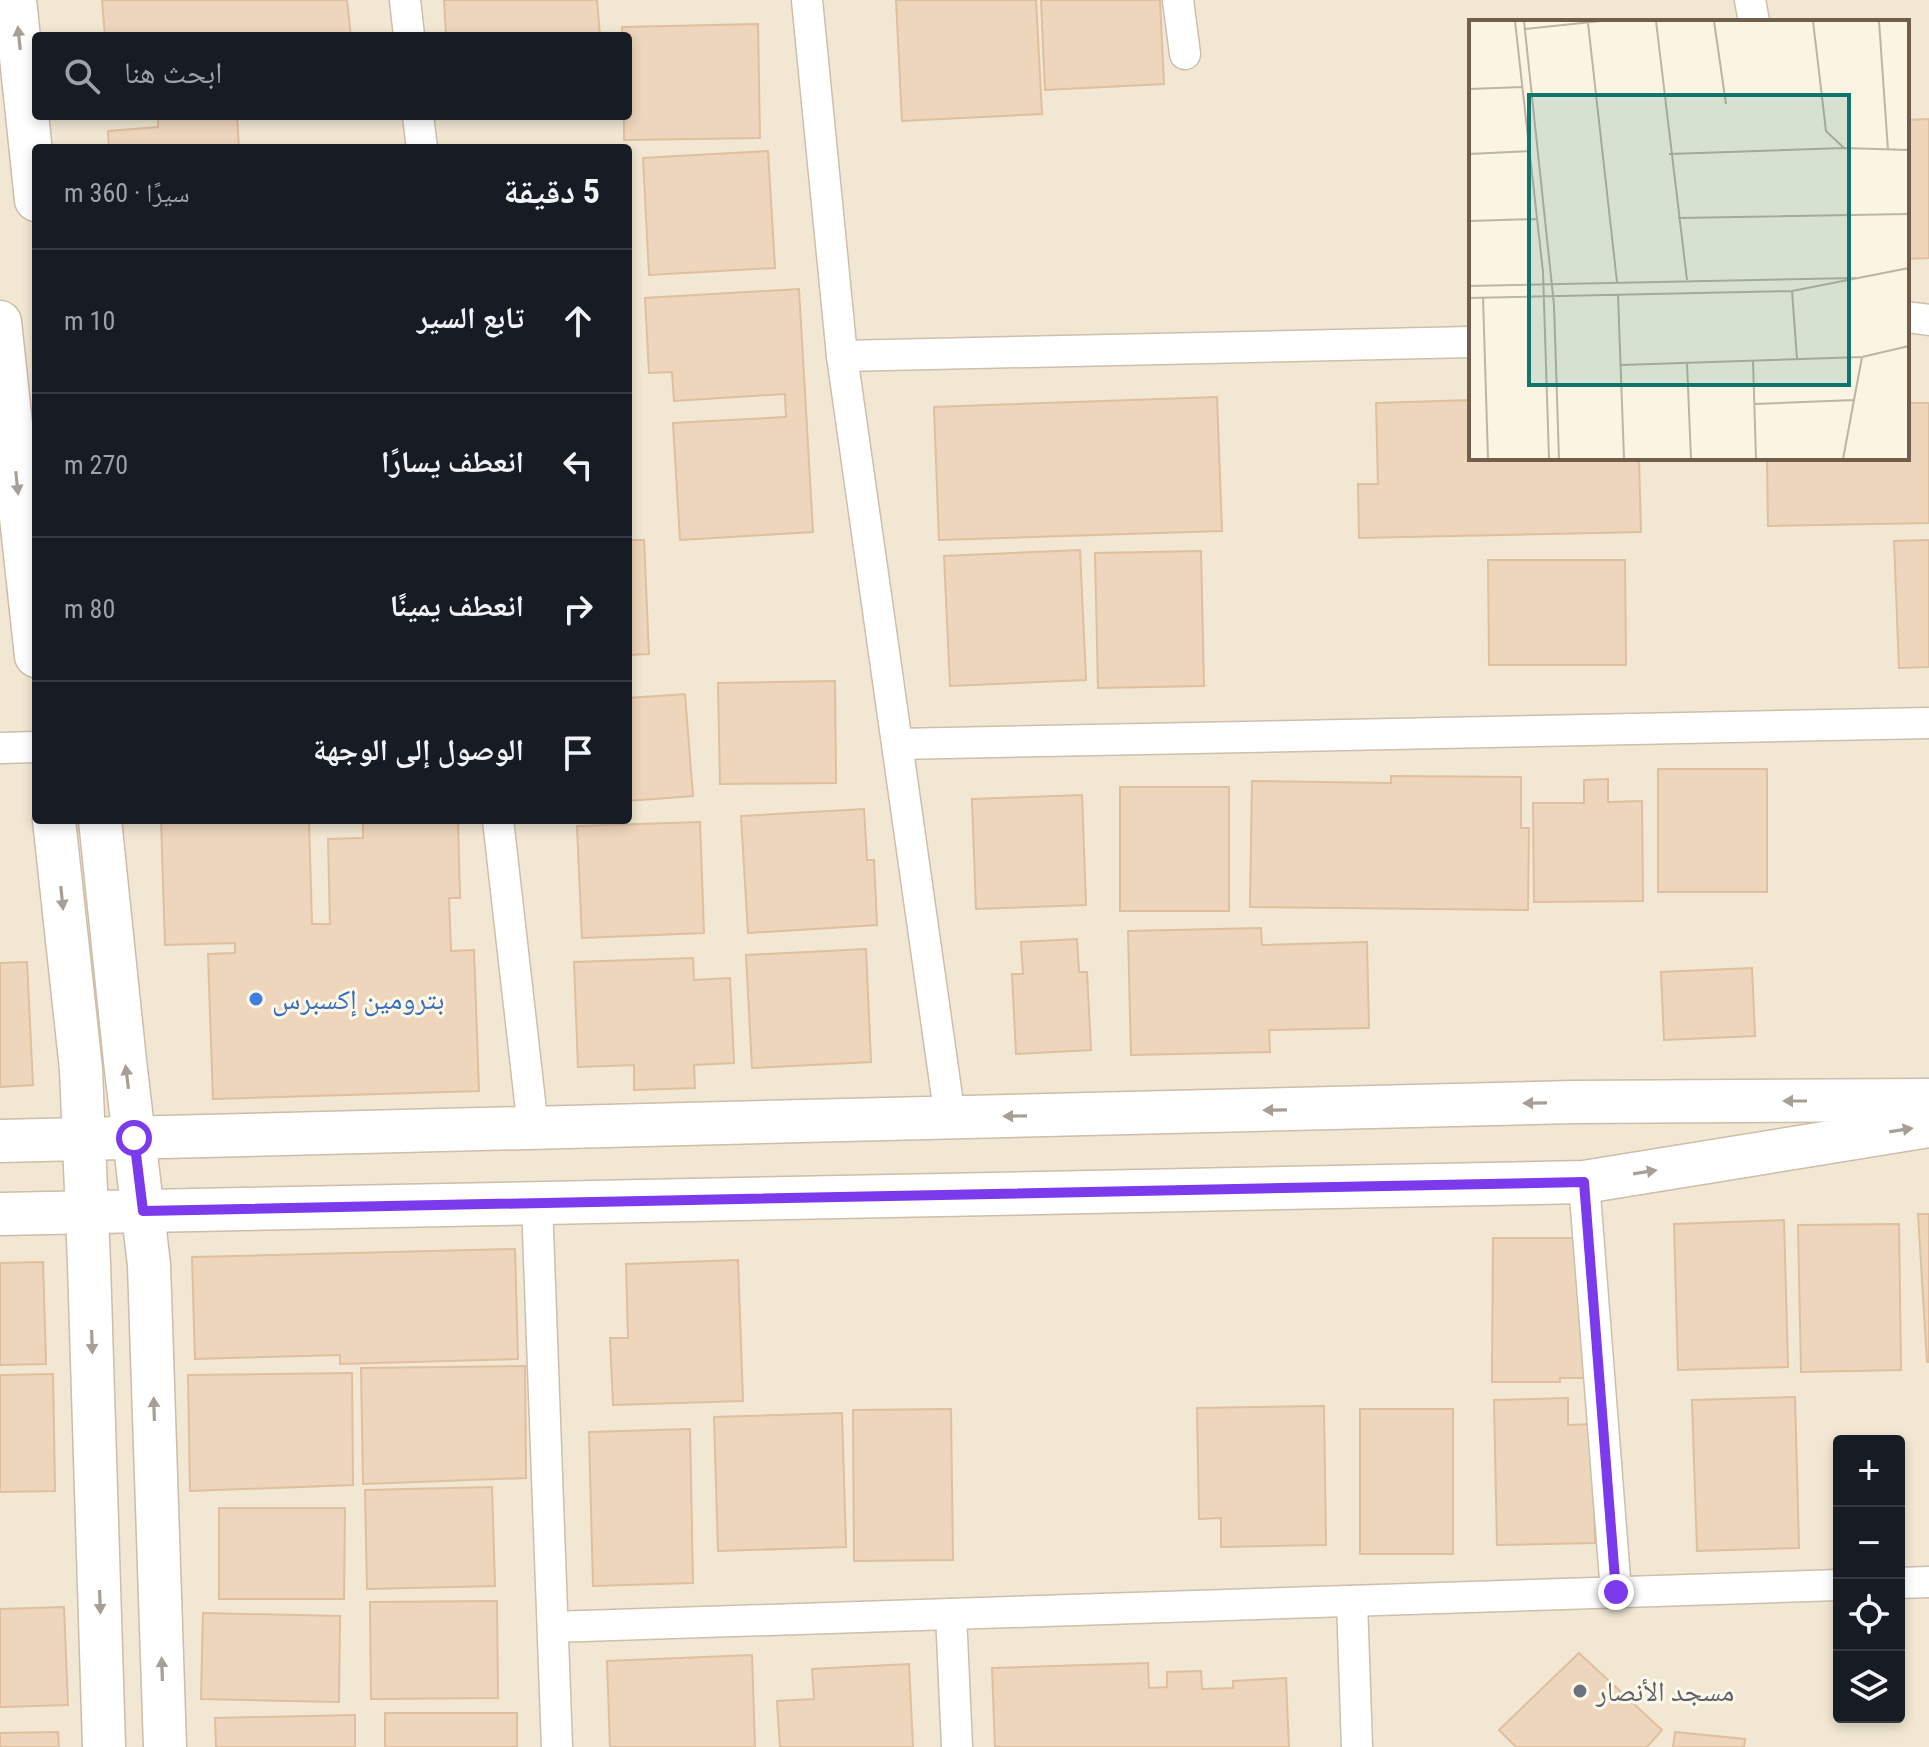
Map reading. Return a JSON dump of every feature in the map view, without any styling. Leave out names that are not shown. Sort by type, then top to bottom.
[{"type":"street","points":[[15,0],[32,162]]},
{"type":"street","points":[[405,0],[409,32]]},
{"type":"street","points":[[807,0],[842,356],[950,1118]]},
{"type":"street","points":[[1178,0],[1185,54]]},
{"type":"street","points":[[1750,0],[1754,20]]},
{"type":"street","points":[[418,120],[422,144]]},
{"type":"street","points":[[1909,317],[1929,320]]},
{"type":"street","points":[[1,333],[32,619]]},
{"type":"street","points":[[842,356],[1469,342]]},
{"type":"street","points":[[898,744],[1929,723]]},
{"type":"street","points":[[0,748],[32,747]]},
{"type":"street","points":[[54,824],[81,1069],[104,1747]]},
{"type":"street","points":[[100,824],[149,1265],[165,1747]]},
{"type":"street","points":[[498,824],[533,1128]]},
{"type":"street","points":[[0,1141],[1573,1102],[1929,1100]]},
{"type":"street","points":[[0,1214],[1584,1182],[1929,1126]]},
{"type":"street","points":[[1584,1182],[1616,1592]]},
{"type":"street","points":[[537,1204],[557,1747]]},
{"type":"street","points":[[1905,1583],[1929,1582]]},
{"type":"street","points":[[553,1627],[1833,1585]]},
{"type":"street","points":[[1352,1601],[1357,1747]]},
{"type":"street","points":[[951,1614],[957,1747]]},
{"type":"shaded area","points":[[0,0],[1929,0],[1929,1747],[0,1747]]},
{"type":"building","points":[[102,0],[347,0],[351,32],[105,32]]},
{"type":"building","points":[[444,0],[597,0],[600,32],[446,32]]},
{"type":"building","points":[[896,0],[1036,0],[1042,114],[902,121]]},
{"type":"building","points":[[1041,0],[1160,0],[1164,84],[1045,90]]},
{"type":"building","points":[[758,24],[760,138],[624,140],[624,120],[632,120],[632,32],[622,32],[622,27]]},
{"type":"building","points":[[1929,119],[1929,258],[1909,259],[1909,120]]},
{"type":"building","points":[[158,120],[237,120],[239,144],[109,144],[108,131],[158,127]]},
{"type":"building","points":[[768,151],[775,268],[649,275],[643,158]]},
{"type":"building","points":[[799,289],[813,532],[680,540],[673,423],[786,417],[785,394],[674,401],[672,372],[649,373],[645,298]]},
{"type":"building","points":[[1217,397],[1222,531],[939,540],[934,407]]},
{"type":"building","points":[[1469,400],[1469,460],[1639,460],[1641,532],[1359,538],[1358,484],[1378,484],[1376,403]]},
{"type":"building","points":[[1909,403],[1929,403],[1929,523],[1768,526],[1767,460],[1909,460]]},
{"type":"building","points":[[632,540],[644,540],[649,654],[632,655]]},
{"type":"building","points":[[1929,540],[1929,667],[1899,668],[1894,541]]},
{"type":"building","points":[[1080,550],[1086,680],[950,686],[944,556]]},
{"type":"building","points":[[1201,551],[1204,686],[1098,688],[1095,553]]},
{"type":"building","points":[[1488,560],[1625,560],[1626,665],[1489,665]]},
{"type":"building","points":[[835,681],[836,783],[720,784],[718,683]]},
{"type":"building","points":[[685,694],[693,796],[632,801],[632,698]]},
{"type":"building","points":[[1658,769],[1767,769],[1767,892],[1658,892]]},
{"type":"building","points":[[1391,776],[1521,777],[1521,828],[1529,828],[1528,910],[1250,907],[1252,781],[1391,783]]},
{"type":"building","points":[[1608,779],[1608,802],[1642,801],[1643,901],[1534,902],[1533,803],[1584,803],[1584,780]]},
{"type":"building","points":[[1120,787],[1229,787],[1229,911],[1120,911]]},
{"type":"building","points":[[1082,795],[1086,905],[976,909],[972,799]]},
{"type":"building","points":[[864,809],[867,860],[874,860],[877,925],[748,933],[741,816]]},
{"type":"building","points":[[700,822],[704,933],[582,938],[577,826]]},
{"type":"building","points":[[161,824],[309,824],[312,924],[330,924],[328,839],[363,838],[363,824],[458,824],[460,898],[449,898],[451,951],[474,950],[479,1091],[213,1099],[208,954],[235,953],[235,943],[165,945]]},
{"type":"building","points":[[1261,928],[1262,945],[1367,942],[1369,1028],[1269,1030],[1270,1052],[1131,1055],[1128,931]]},
{"type":"building","points":[[1077,939],[1079,972],[1087,972],[1091,1050],[1016,1054],[1012,974],[1023,974],[1021,942]]},
{"type":"building","points":[[866,949],[871,1062],[752,1068],[746,955]]},
{"type":"building","points":[[693,958],[694,980],[730,978],[734,1063],[694,1065],[695,1088],[634,1090],[634,1065],[578,1067],[574,962]]},
{"type":"building","points":[[27,962],[33,1085],[0,1087],[0,963]]},
{"type":"building","points":[[1752,968],[1755,1036],[1664,1040],[1661,972]]},
{"type":"building","points":[[1918,1214],[1929,1214],[1929,1362],[1927,1362]]},
{"type":"building","points":[[1784,1220],[1788,1367],[1678,1370],[1674,1224]]},
{"type":"building","points":[[1899,1224],[1901,1370],[1801,1372],[1798,1225]]},
{"type":"building","points":[[1493,1238],[1581,1238],[1594,1378],[1560,1378],[1560,1382],[1492,1382]]},
{"type":"building","points":[[515,1249],[518,1359],[340,1364],[340,1355],[195,1359],[192,1257]]},
{"type":"building","points":[[738,1260],[743,1401],[613,1405],[610,1338],[628,1338],[626,1264]]},
{"type":"building","points":[[43,1262],[46,1364],[0,1365],[0,1263]]},
{"type":"building","points":[[525,1366],[526,1478],[363,1484],[361,1368]]},
{"type":"building","points":[[352,1373],[353,1485],[190,1491],[188,1375]]},
{"type":"building","points":[[53,1374],[55,1491],[0,1492],[0,1375]]},
{"type":"building","points":[[1795,1397],[1799,1548],[1697,1551],[1692,1400]]},
{"type":"building","points":[[1568,1398],[1568,1425],[1592,1424],[1595,1543],[1497,1545],[1494,1400]]},
{"type":"building","points":[[1324,1406],[1326,1545],[1221,1547],[1221,1518],[1199,1519],[1197,1408]]},
{"type":"building","points":[[951,1409],[953,1560],[854,1561],[853,1410]]},
{"type":"building","points":[[1360,1409],[1453,1409],[1453,1554],[1360,1554]]},
{"type":"building","points":[[842,1413],[846,1547],[718,1551],[714,1417]]},
{"type":"building","points":[[690,1429],[693,1583],[593,1586],[589,1432]]},
{"type":"building","points":[[492,1487],[495,1586],[367,1589],[365,1490]]},
{"type":"building","points":[[219,1508],[345,1508],[344,1599],[219,1599]]},
{"type":"building","points":[[497,1601],[498,1698],[371,1699],[370,1602]]},
{"type":"building","points":[[64,1607],[68,1705],[0,1707],[0,1609]]},
{"type":"building","points":[[203,1613],[340,1616],[339,1702],[201,1699]]},
{"type":"building","name":"مسجد الأنصار","points":[[1579,1653],[1662,1730],[1647,1747],[1516,1747],[1499,1730]]},
{"type":"building","points":[[752,1655],[755,1747],[610,1747],[607,1661]]},
{"type":"building","points":[[1148,1663],[1149,1688],[1167,1687],[1167,1672],[1201,1671],[1202,1689],[1233,1688],[1233,1681],[1286,1678],[1289,1747],[995,1747],[992,1668]]},
{"type":"building","points":[[909,1664],[913,1747],[780,1747],[777,1701],[814,1699],[812,1669]]},
{"type":"building","points":[[385,1713],[517,1713],[517,1747],[385,1747]]},
{"type":"building","points":[[355,1715],[355,1747],[216,1747],[215,1718]]},
{"type":"building","points":[[58,1732],[59,1747],[0,1747],[0,1733]]},
{"type":"building","points":[[1675,1732],[1745,1739],[1744,1747],[1673,1747]]},
{"type":"place","name":"بترومين إكسبرس","points":[[256,999]]},
{"type":"place","name":"مسجد الأنصار","points":[[1580,1691]]},
{"type":"route","points":[[134,1138],[143,1211],[1584,1182],[1616,1592]]}]
